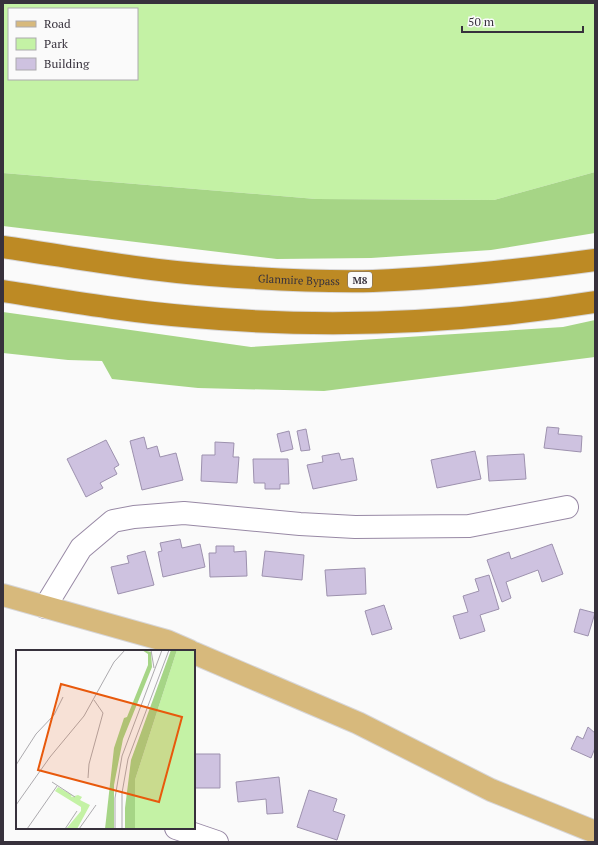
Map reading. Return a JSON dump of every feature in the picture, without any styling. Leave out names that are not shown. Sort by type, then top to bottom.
[{"type":"highway","name":"Glanmire Bypass","points":[[3,247],[125,266],[209,275],[371,281],[436,278],[513,271],[595,260]]},
{"type":"highway","points":[[3,291],[194,318],[307,323],[420,322],[475,318],[595,302]]},
{"type":"main road","points":[[3,595],[167,641],[188,650]]},
{"type":"main road","points":[[195,653],[358,723],[491,790],[595,832]]},
{"type":"street","points":[[45,607],[81,548],[113,521],[134,517],[184,513],[300,524],[339,526],[469,526],[567,507]]},
{"type":"street","points":[[179,829],[217,842]]},
{"type":"green space","points":[[3,3],[595,3],[595,172],[494,200],[316,199],[3,173]]},
{"type":"green space","points":[[595,172],[595,233],[491,250],[371,258],[277,259],[3,226],[3,173],[316,199],[494,200]]},
{"type":"green space","points":[[3,312],[251,347],[563,327],[595,320],[595,357],[324,391],[198,388],[112,379],[102,361],[68,360],[3,353]]},
{"type":"building","points":[[547,427],[559,428],[558,434],[582,436],[581,452],[544,448]]},
{"type":"building","points":[[306,429],[310,450],[301,451],[297,431]]},
{"type":"building","points":[[289,431],[293,449],[281,452],[277,434]]},
{"type":"building","points":[[144,437],[147,449],[157,446],[160,457],[176,453],[183,480],[142,490],[130,441]]},
{"type":"building","points":[[106,440],[119,465],[114,468],[117,474],[100,483],[103,488],[86,497],[67,459]]},
{"type":"building","points":[[215,442],[234,443],[233,457],[239,457],[237,483],[201,481],[202,455],[215,455]]},
{"type":"building","points":[[475,451],[481,479],[437,488],[431,460]]},
{"type":"building","points":[[339,453],[341,460],[353,458],[357,480],[313,489],[307,465],[323,462],[322,456]]},
{"type":"building","points":[[524,454],[526,479],[489,481],[487,456]]},
{"type":"building","points":[[253,459],[288,459],[289,484],[280,484],[280,489],[265,489],[265,483],[254,483]]},
{"type":"building","points":[[180,539],[182,548],[200,544],[205,567],[163,577],[158,552],[162,551],[160,543]]},
{"type":"building","points":[[552,544],[563,574],[542,582],[538,570],[506,582],[511,598],[502,602],[487,560],[509,552],[511,559]]},
{"type":"building","points":[[216,546],[234,546],[234,552],[246,551],[247,576],[210,577],[209,553],[216,553]]},
{"type":"building","points":[[145,551],[154,585],[118,594],[111,567],[129,563],[127,556]]},
{"type":"building","points":[[265,551],[304,555],[302,580],[262,576]]},
{"type":"building","points":[[365,568],[366,594],[327,596],[325,570]]},
{"type":"building","points":[[489,575],[499,609],[480,615],[485,631],[460,639],[453,616],[468,612],[463,596],[479,591],[475,579]]},
{"type":"building","points":[[384,605],[392,629],[372,635],[365,611]]},
{"type":"building","points":[[580,609],[595,613],[588,636],[574,632]]},
{"type":"building","points":[[588,727],[595,733],[595,748],[591,758],[571,749],[577,736],[583,739]]},
{"type":"building","points":[[195,754],[220,754],[220,788],[195,788]]},
{"type":"building","points":[[279,777],[283,813],[267,814],[266,799],[238,802],[236,782]]},
{"type":"building","points":[[309,790],[337,799],[333,811],[345,815],[337,840],[297,827]]}]
